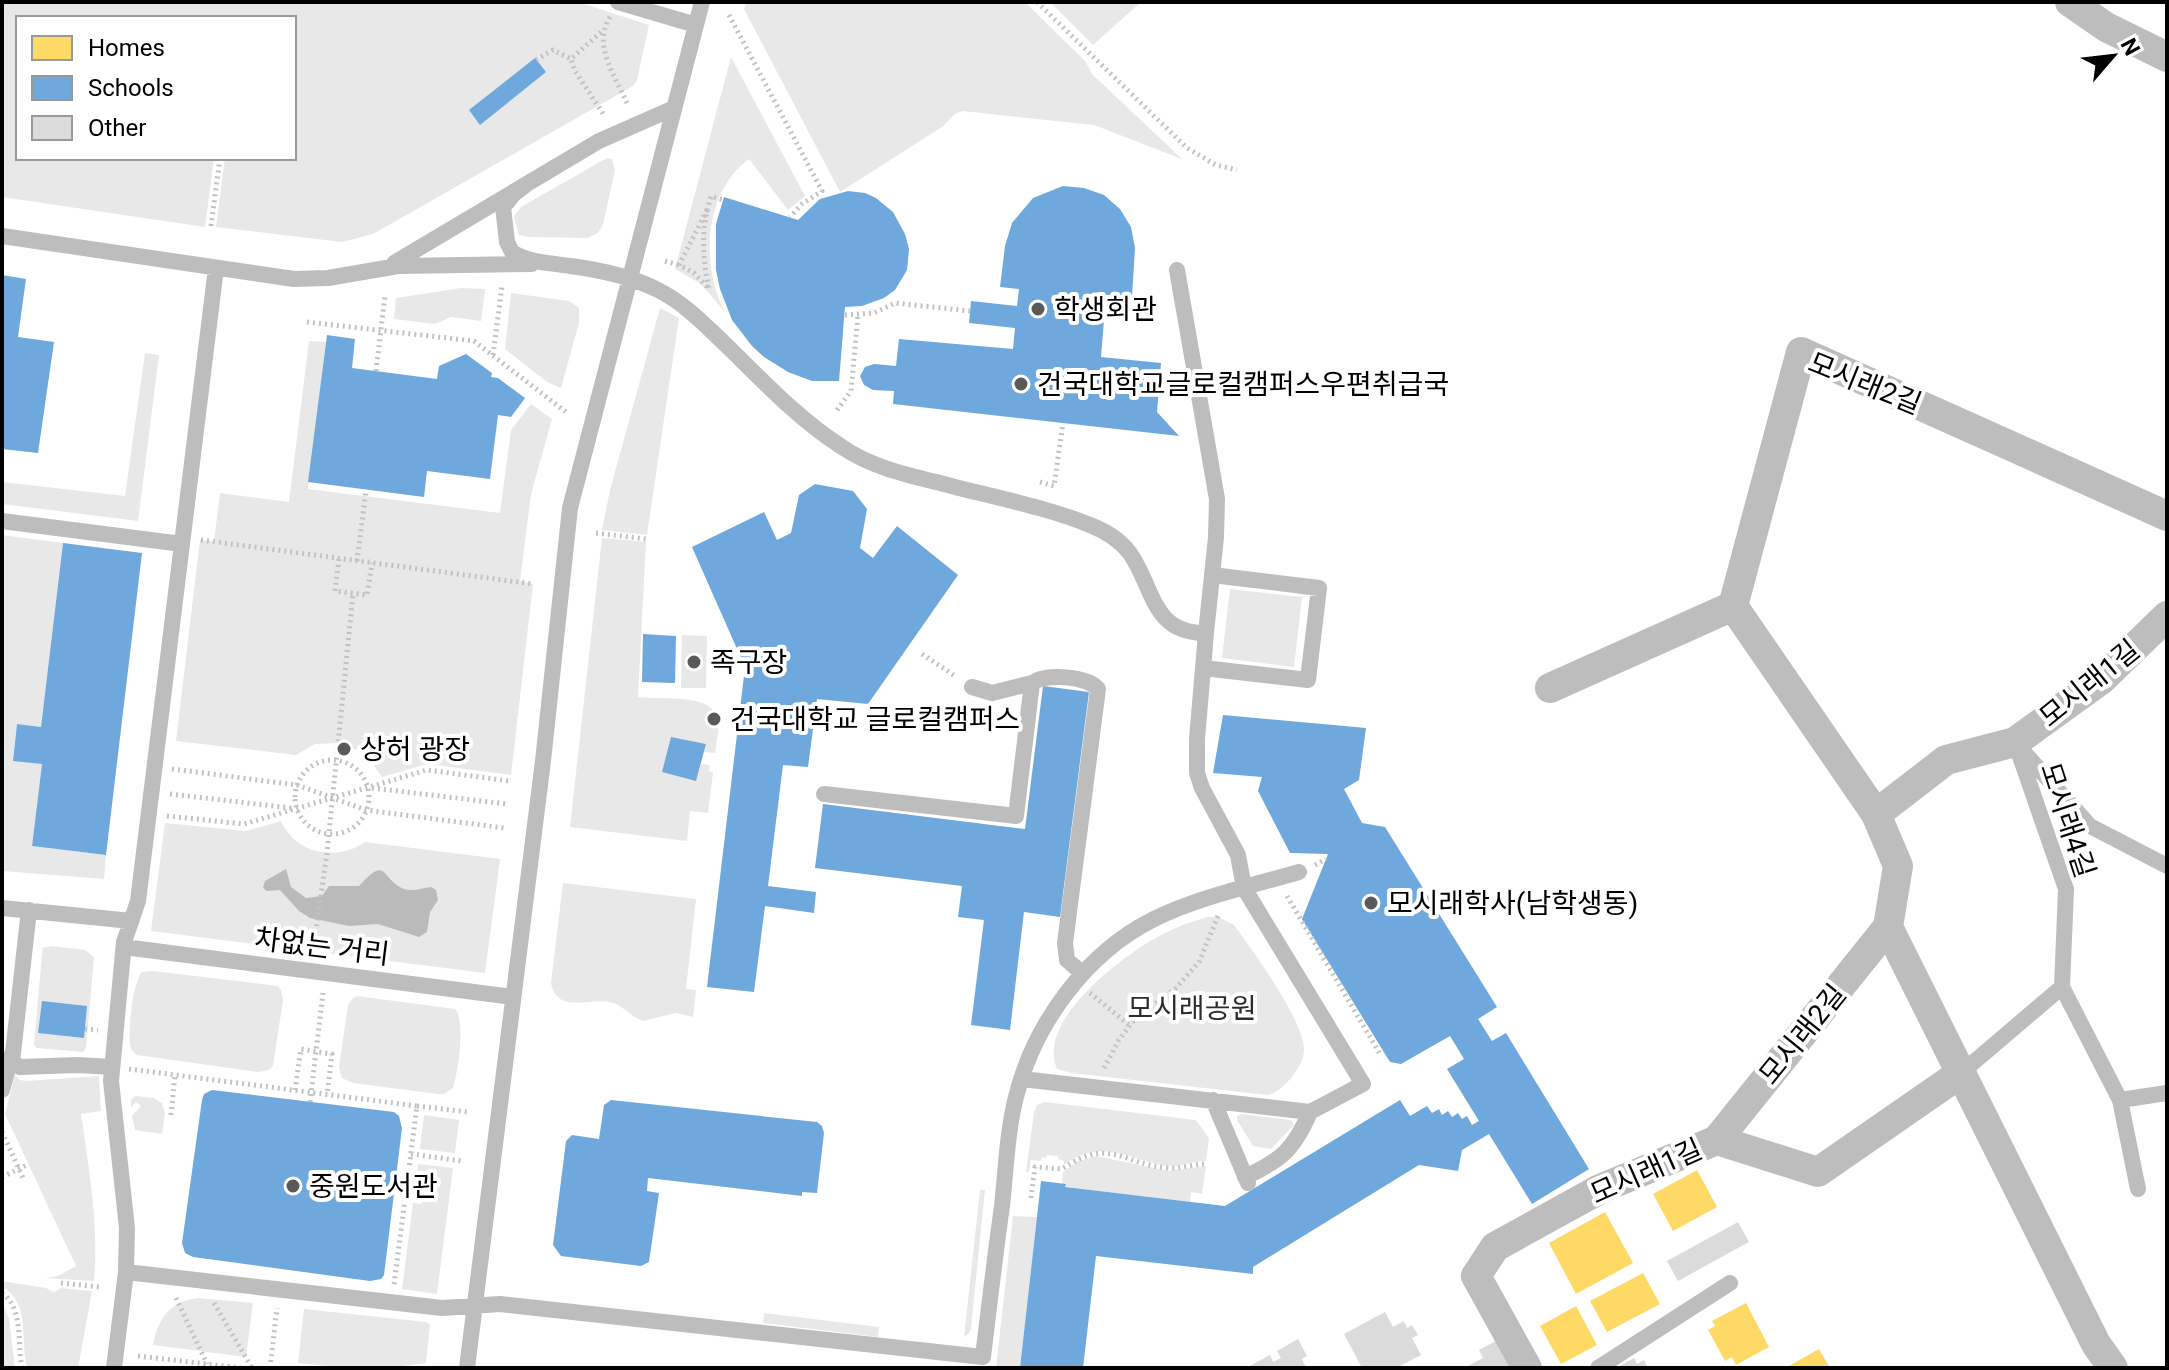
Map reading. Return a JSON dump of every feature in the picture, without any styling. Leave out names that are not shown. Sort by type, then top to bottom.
[{"type":"street","points":[[2070,2],[2106,27],[2167,57]]},
{"type":"street","name":"모시래2길","points":[[1733,606],[1801,352],[2167,516]]},
{"type":"street","points":[[1550,688],[1733,606],[1876,814],[1898,866],[1888,927],[2096,1344],[2113,1368]]},
{"type":"street","name":"모시래1길","points":[[1876,814],[1946,760],[2015,742],[2102,679],[2167,616]]},
{"type":"street","name":"모시래2길","points":[[1717,1140],[1888,927]]},
{"type":"street","name":"모시래1길","points":[[1527,1368],[1476,1276],[1495,1247],[1600,1189],[1717,1140],[1818,1172],[1961,1073]]},
{"type":"lane","points":[[618,2],[696,25]]},
{"type":"lane","points":[[467,1368],[570,508],[702,2]]},
{"type":"lane","points":[[382,269],[609,135],[674,108]]},
{"type":"lane","points":[[531,181],[503,207],[507,242],[518,256],[601,271],[657,289],[690,311],[823,435],[864,460],[891,471],[1058,513],[1106,532],[1130,554],[1165,618],[1179,630],[1206,633]]},
{"type":"lane","points":[[2,236],[294,279],[328,278],[413,265],[553,264]]},
{"type":"lane","points":[[114,1368],[126,1272],[127,1228],[111,1096],[112,1067],[124,947],[138,901],[216,268]]},
{"type":"lane","points":[[1022,1079],[1310,1112],[1363,1084],[1244,888],[1238,855],[1197,773],[1197,739],[1217,519],[1215,476],[1177,270]]},
{"type":"lane","points":[[2,521],[182,544]]},
{"type":"lane","points":[[1203,668],[1308,680],[1319,588],[1212,575]]},
{"type":"lane","points":[[972,687],[992,693],[1048,676],[1091,682],[1098,689],[1065,943],[1067,960],[1078,977]]},
{"type":"lane","points":[[824,794],[1016,816],[1032,683]]},
{"type":"lane","name":"모시래4길","points":[[2015,742],[2090,826],[2167,866]]},
{"type":"lane","name":"모시래4길","points":[[2015,742],[2066,889],[2062,987],[2120,1100],[2138,1189]]},
{"type":"lane","points":[[126,1272],[442,1308],[500,1304],[983,1357],[1013,1111],[1022,1079],[1052,1014],[1078,977],[1103,953],[1154,919],[1299,872]]},
{"type":"lane","points":[[2,908],[131,921]]},
{"type":"lane","points":[[29,910],[12,1062],[20,1067],[112,1067]]},
{"type":"lane","name":"차없는 거리","points":[[124,947],[513,997]]},
{"type":"lane","name":"모시래1길","points":[[1961,1073],[2062,987]]},
{"type":"lane","points":[[2,1090],[12,1053]]},
{"type":"lane","points":[[2120,1100],[2167,1093]]},
{"type":"lane","points":[[1213,1100],[1247,1180],[1287,1153],[1300,1136],[1310,1112]]},
{"type":"lane","points":[[1598,1368],[1730,1283]]},
{"type":"path","points":[[571,59],[601,31],[618,2]]},
{"type":"path","points":[[1037,2],[1187,148],[1216,165],[1237,170]]},
{"type":"path","points":[[729,15],[822,191],[802,204],[790,217]]},
{"type":"path","points":[[601,31],[608,60],[627,103]]},
{"type":"path","points":[[536,60],[553,50],[571,59],[575,71],[604,115]]},
{"type":"path","points":[[211,226],[220,160]]},
{"type":"path","points":[[665,261],[694,273],[709,289],[703,248],[707,210],[711,196],[723,200]]},
{"type":"path","points":[[679,265],[707,210]]},
{"type":"path","points":[[493,356],[502,286]]},
{"type":"path","points":[[376,371],[385,296]]},
{"type":"path","points":[[845,315],[874,313],[895,303],[970,311]]},
{"type":"path","points":[[837,410],[851,391],[858,315]]},
{"type":"path","points":[[307,322],[474,341],[566,412]]},
{"type":"path","points":[[1040,482],[1054,486],[1063,423]]},
{"type":"path","points":[[357,561],[366,490]]},
{"type":"path","points":[[596,533],[646,539]]},
{"type":"path","points":[[200,540],[533,584]]},
{"type":"path","points":[[339,559],[335,591],[353,594],[367,595],[372,563]]},
{"type":"path","points":[[315,936],[329,834],[353,594]]},
{"type":"path","points":[[922,654],[972,687]]},
{"type":"path","points":[[336,760],[355,769],[367,788],[366,810],[359,823],[349,830],[329,834],[307,825],[297,809],[297,785],[303,774],[314,765],[336,760]]},
{"type":"path","points":[[172,769],[297,785],[366,810],[504,828]]},
{"type":"path","points":[[166,816],[244,824],[427,770],[510,781]]},
{"type":"path","points":[[367,788],[507,804]]},
{"type":"path","points":[[169,794],[297,809]]},
{"type":"path","points":[[1318,863],[1326,859]]},
{"type":"path","points":[[1277,878],[1380,1054]]},
{"type":"path","points":[[1099,1087],[1100,1077],[1129,1025],[1176,988],[1199,962],[1218,917]]},
{"type":"path","points":[[310,1102],[326,972]]},
{"type":"path","points":[[1078,977],[1129,1025]]},
{"type":"path","points":[[295,1090],[301,1049],[316,1051],[332,1054],[327,1095]]},
{"type":"path","points":[[112,1067],[468,1112]]},
{"type":"path","points":[[171,1115],[175,1075]]},
{"type":"path","points":[[392,1302],[417,1106]]},
{"type":"path","points":[[2,1132],[24,1180]]},
{"type":"path","points":[[411,1154],[462,1161]]},
{"type":"path","points":[[1031,1198],[1035,1167],[1062,1169],[1077,1159],[1096,1154],[1126,1157],[1169,1168],[1206,1164]]},
{"type":"path","points":[[2,1177],[27,1165]]},
{"type":"path","points":[[61,1283],[99,1287]]},
{"type":"path","points":[[207,1292],[252,1368]]},
{"type":"path","points":[[2,1293],[13,1305],[22,1368]]},
{"type":"path","points":[[175,1297],[207,1364]]},
{"type":"path","points":[[270,1368],[278,1300]]},
{"type":"path","points":[[138,1356],[242,1368]]},
{"type":"green space","points":[[2,2],[578,2],[649,25],[633,86],[373,234],[342,242],[216,227],[225,160],[296,160],[296,16],[16,16],[16,160],[214,160],[205,227],[2,197]]},
{"type":"green space","points":[[746,2],[1025,2],[1085,61],[1092,74],[1182,159],[1094,125],[963,111],[840,192],[744,9]]},
{"type":"green space","points":[[1050,2],[1141,2],[1093,45]]},
{"type":"green space","points":[[731,57],[805,196],[788,210],[749,159],[734,173],[715,209],[711,230],[712,273],[725,312],[701,284],[675,269]]},
{"type":"green space","points":[[607,158],[612,159],[615,170],[603,224],[598,233],[587,238],[519,235],[514,216],[521,207]]},
{"type":"green space","points":[[461,288],[485,289],[481,321],[451,317],[435,324],[394,319],[396,298]]},
{"type":"green space","points":[[511,293],[569,301],[579,308],[579,323],[561,388],[547,382],[505,349]]},
{"type":"green space","points":[[660,308],[679,318],[647,535],[602,530],[610,490]]},
{"type":"green space","points":[[309,341],[326,342],[308,489],[500,513],[511,430],[531,404],[552,419],[531,494],[520,581],[533,584],[511,775],[427,764],[382,777],[367,756],[337,743],[315,744],[296,755],[176,741],[200,540],[214,541],[220,493],[289,502]]},
{"type":"green space","points":[[145,353],[159,355],[138,521],[2,504],[2,482],[125,496]]},
{"type":"green space","points":[[2,535],[63,543],[41,727],[17,724],[13,760],[42,764],[32,846],[106,855],[104,879],[2,871]]},
{"type":"green space","points":[[602,538],[646,542],[638,697],[693,700],[711,708],[716,715],[715,753],[704,752],[706,744],[672,738],[663,772],[696,780],[701,764],[710,765],[709,771],[713,772],[708,813],[690,811],[687,841],[570,827]]},
{"type":"green space","points":[[1230,589],[1302,597],[1294,667],[1222,658]]},
{"type":"green space","name":"족구장","points":[[682,635],[707,636],[706,688],[681,688]]},
{"type":"green space","points":[[281,821],[296,841],[318,851],[342,852],[365,842],[500,859],[485,973],[151,931],[165,823],[246,831]]},
{"type":"green space","points":[[563,883],[696,899],[686,989],[696,990],[693,1017],[676,1013],[643,1021],[610,1002],[567,1002],[554,993],[551,983]]},
{"type":"green space","name":"모시래공원","points":[[1208,917],[1218,917],[1234,925],[1276,986],[1295,1021],[1304,1053],[1287,1083],[1267,1095],[1057,1069],[1054,1050],[1059,1030],[1087,991],[1145,944],[1178,927]]},
{"type":"green space","points":[[52,946],[85,950],[94,957],[86,1048],[83,1052],[37,1048],[34,1045],[43,948]]},
{"type":"green space","points":[[142,972],[278,986],[283,1000],[273,1066],[257,1072],[137,1055],[131,1049],[130,1038],[134,995]]},
{"type":"green space","points":[[357,996],[455,1009],[461,1035],[453,1088],[438,1094],[353,1083],[342,1078],[339,1067],[348,1005]]},
{"type":"green space","points":[[15,1075],[26,1081],[99,1076],[101,1111],[81,1114],[94,1218],[94,1281],[45,1278],[58,1276],[76,1266],[5,1114]]},
{"type":"green space","points":[[135,1096],[154,1098],[162,1103],[165,1113],[162,1134],[135,1130],[132,1116],[141,1106],[136,1102],[131,1107]]},
{"type":"green space","points":[[1045,1102],[1196,1120],[1209,1138],[1206,1161],[1168,1166],[1103,1151],[1091,1152],[1064,1165],[1058,1156],[1047,1155],[1041,1161],[1031,1160],[1029,1172],[1026,1172],[1034,1112],[1037,1105]]},
{"type":"green space","points":[[424,1115],[459,1120],[455,1153],[420,1149]]},
{"type":"green space","points":[[1237,1116],[1291,1120],[1294,1125],[1271,1149],[1253,1146],[1237,1120]]},
{"type":"green space","points":[[1096,1156],[1169,1171],[1206,1166],[1202,1194],[1191,1192],[1190,1202],[1065,1187],[1062,1184],[1063,1172],[1077,1162]]},
{"type":"green space","points":[[418,1164],[453,1168],[437,1294],[402,1289],[413,1203],[422,1204],[424,1182],[416,1181]]},
{"type":"green space","points":[[980,1190],[985,1190],[971,1328],[964,1337]]},
{"type":"green space","points":[[1013,1216],[1037,1217],[1020,1368],[996,1368]]},
{"type":"green space","points":[[2,1281],[54,1292],[61,1288],[92,1291],[78,1368],[27,1368],[21,1312],[11,1294],[2,1287]]},
{"type":"green space","points":[[197,1298],[253,1303],[246,1357],[153,1345],[166,1313],[179,1303]]},
{"type":"green space","points":[[2,1302],[9,1319],[15,1368],[2,1368]]},
{"type":"green space","points":[[304,1309],[426,1322],[430,1325],[426,1363],[362,1368],[298,1363]]},
{"type":"green space","points":[[764,1313],[879,1327],[878,1337],[763,1323]]},
{"type":"shaded area","points":[[286,869],[291,887],[306,898],[322,896],[329,886],[359,886],[380,870],[404,889],[431,887],[436,890],[438,900],[430,912],[427,932],[419,937],[378,924],[349,926],[310,918],[280,890],[267,891],[263,888],[265,881]]},
{"type":"building: Homes","points":[[1697,1170],[1717,1207],[1673,1231],[1653,1194]]},
{"type":"building: Homes","points":[[1605,1212],[1633,1263],[1576,1294],[1549,1243]]},
{"type":"building: Homes","points":[[1643,1273],[1660,1304],[1607,1332],[1590,1301]]},
{"type":"building: Homes","points":[[1746,1303],[1769,1347],[1736,1365],[1732,1357],[1725,1361],[1708,1330],[1715,1326],[1712,1321]]},
{"type":"building: Homes","points":[[1576,1306],[1597,1345],[1561,1364],[1540,1326]]},
{"type":"building: Homes","points":[[1819,1349],[1830,1368],[1785,1368]]},
{"type":"building: Schools","points":[[535,58],[546,72],[480,125],[469,110]]},
{"type":"building: Schools","name":"학생회관","points":[[1063,186],[1084,188],[1104,195],[1120,209],[1131,227],[1135,248],[1132,297],[1106,295],[1101,357],[1161,363],[1157,412],[1179,436],[893,404],[894,391],[873,390],[864,385],[860,376],[865,367],[874,364],[896,366],[899,339],[1013,349],[1015,328],[969,323],[971,301],[1017,306],[1019,289],[1000,287],[1005,246],[1012,223],[1033,198]]},
{"type":"building: Schools","points":[[848,191],[876,198],[893,212],[909,249],[907,270],[895,290],[884,298],[862,306],[845,307],[839,381],[812,381],[788,372],[764,357],[732,320],[716,270],[716,224],[724,197],[798,220],[820,199]]},
{"type":"building: Schools","points":[[2,275],[26,279],[18,337],[54,342],[38,453],[2,449]]},
{"type":"building: Schools","points":[[327,335],[355,339],[352,368],[437,379],[439,366],[466,354],[492,373],[491,377],[498,378],[525,398],[511,417],[498,415],[490,479],[427,471],[424,497],[308,482]]},
{"type":"building: Schools","points":[[815,484],[853,491],[867,509],[860,548],[873,558],[897,526],[958,575],[868,704],[817,699],[808,767],[783,765],[768,886],[816,892],[814,913],[765,906],[754,992],[707,987],[745,667],[692,547],[764,512],[777,540],[791,533],[799,495]]},
{"type":"building: Schools","points":[[63,543],[142,553],[106,855],[32,846],[42,764],[13,761],[17,724],[41,727]]},
{"type":"building: Schools","points":[[643,634],[676,636],[675,683],[642,682]]},
{"type":"building: Schools","points":[[1043,686],[1089,692],[1060,917],[1024,912],[1010,1030],[971,1025],[984,920],[958,917],[962,886],[815,868],[823,804],[1025,829]]},
{"type":"building: Schools","points":[[1223,715],[1366,728],[1359,780],[1344,789],[1362,823],[1385,827],[1497,1007],[1478,1019],[1492,1041],[1506,1033],[1589,1169],[1532,1204],[1489,1134],[1462,1150],[1458,1171],[1419,1165],[1253,1267],[1253,1274],[1096,1256],[1083,1368],[1020,1368],[1041,1181],[1066,1184],[1065,1187],[1225,1206],[1400,1100],[1410,1116],[1427,1106],[1432,1113],[1439,1109],[1442,1115],[1448,1111],[1452,1117],[1458,1113],[1462,1119],[1467,1116],[1472,1125],[1479,1121],[1447,1069],[1464,1059],[1450,1036],[1401,1064],[1390,1062],[1302,919],[1328,854],[1290,853],[1258,791],[1262,777],[1213,773]]},
{"type":"building: Schools","points":[[671,737],[706,744],[696,781],[662,772]]},
{"type":"building: Schools","points":[[42,1001],[87,1006],[84,1038],[38,1033]]},
{"type":"building: Schools","name":"중원도서관","points":[[212,1090],[394,1112],[399,1116],[402,1128],[384,1275],[381,1279],[370,1281],[193,1257],[185,1253],[182,1243],[202,1100],[204,1094]]},
{"type":"building: Schools","points":[[611,1100],[817,1122],[824,1133],[817,1193],[802,1192],[802,1196],[648,1178],[647,1191],[659,1193],[649,1262],[641,1266],[561,1256],[553,1245],[566,1141],[572,1135],[599,1139],[604,1105]]},
{"type":"building: Other","points":[[1738,1222],[1749,1242],[1678,1281],[1667,1261]]},
{"type":"building: Other","points":[[1385,1312],[1393,1327],[1404,1321],[1407,1328],[1412,1325],[1418,1335],[1412,1338],[1421,1355],[1396,1368],[1362,1368],[1344,1334]]},
{"type":"building: Other","points":[[1298,1339],[1307,1356],[1302,1359],[1306,1368],[1246,1368],[1270,1355],[1273,1362],[1281,1358],[1277,1351]]},
{"type":"building: Other","points":[[1496,1341],[1510,1368],[1464,1368],[1483,1358],[1479,1350]]},
{"type":"building: Other","points":[[1634,1358],[1637,1364],[1644,1360],[1648,1368],[1616,1368]]},
{"type":"place","name":"학생회관","points":[[1038,309]]},
{"type":"place","name":"건국대학교글로컬캠퍼스우편취급국","points":[[1021,384]]},
{"type":"place","name":"족구장","points":[[694,662]]},
{"type":"place","name":"건국대학교 글로컬캠퍼스","points":[[714,719]]},
{"type":"place","name":"상허 광장","points":[[344,749]]},
{"type":"place","name":"모시래학사(남학생동)","points":[[1371,903]]},
{"type":"place","name":"중원도서관","points":[[293,1186]]}]
